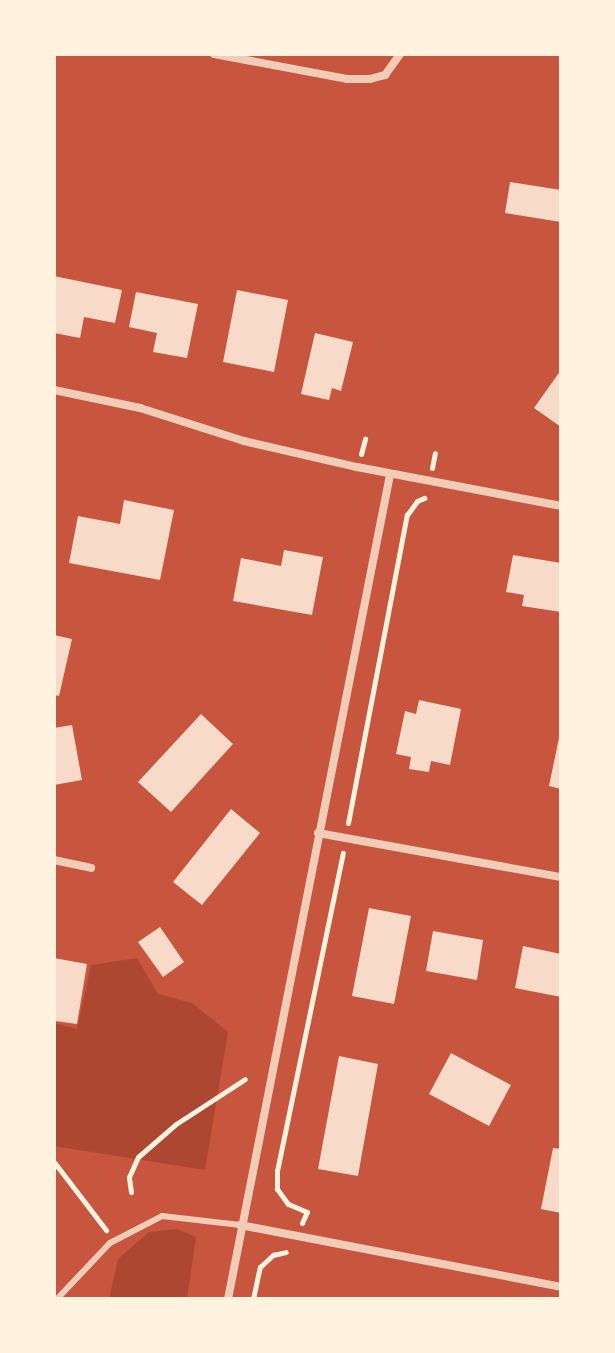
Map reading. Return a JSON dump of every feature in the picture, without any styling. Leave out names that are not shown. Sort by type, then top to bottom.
[{"type":"street","points":[[214,54],[347,79],[385,75],[400,54]]},
{"type":"street","points":[[54,390],[140,408],[244,441],[390,475],[561,506]]},
{"type":"street","points":[[228,1299],[240,1225],[390,475]]},
{"type":"street","points":[[318,833],[561,877]]},
{"type":"street","points":[[54,860],[91,868]]},
{"type":"street","points":[[240,1225],[561,1287]]},
{"type":"lane","points":[[57,1299],[114,1240],[162,1216],[240,1225]]},
{"type":"path","points":[[307,1212],[288,1204],[282,1196],[277,1189],[277,1171],[346,838],[407,515],[417,501],[437,496]]},
{"type":"path","points":[[131,1192],[129,1177],[138,1157],[176,1124],[245,1079]]},
{"type":"path","points":[[54,1162],[114,1240]]},
{"type":"path","points":[[253,1299],[260,1267],[273,1255],[289,1251]]},
{"type":"shaded area","points":[[137,958],[158,994],[192,1003],[228,1032],[205,1170],[54,1146],[54,1023],[77,1029],[91,965]]},
{"type":"shaded area","points":[[177,1229],[196,1237],[187,1299],[109,1299],[118,1259],[149,1232]]},
{"type":"building","points":[[510,182],[561,190],[561,222],[505,213]]},
{"type":"building","points":[[54,276],[122,290],[115,323],[84,317],[80,338],[54,333]]},
{"type":"building","points":[[237,290],[288,300],[274,372],[223,362]]},
{"type":"building","points":[[136,292],[198,304],[187,358],[153,352],[157,333],[129,327]]},
{"type":"building","points":[[315,333],[353,342],[341,391],[332,388],[329,400],[301,394]]},
{"type":"building","points":[[561,370],[561,427],[534,408]]},
{"type":"building","points":[[124,500],[174,510],[160,580],[69,563],[78,516],[120,524]]},
{"type":"building","points":[[284,550],[323,557],[312,615],[233,601],[241,558],[281,566]]},
{"type":"building","points":[[513,555],[561,563],[561,612],[522,606],[524,595],[506,592]]},
{"type":"building","points":[[54,635],[72,639],[59,696],[54,695]]},
{"type":"building","points":[[419,700],[461,709],[450,765],[431,761],[429,772],[409,769],[411,757],[396,754],[405,711],[416,714]]},
{"type":"building","points":[[201,714],[233,744],[171,812],[138,782]]},
{"type":"building","points":[[72,725],[82,780],[54,785],[54,728]]},
{"type":"building","points":[[561,733],[561,789],[549,786]]},
{"type":"building","points":[[231,809],[260,833],[202,905],[173,882]]},
{"type":"building","points":[[369,908],[411,916],[394,1004],[352,996]]},
{"type":"building","points":[[160,927],[184,962],[163,977],[138,942]]},
{"type":"building","points":[[433,931],[483,940],[477,980],[426,971]]},
{"type":"building","points":[[523,946],[561,954],[561,997],[515,988]]},
{"type":"building","points":[[54,958],[87,964],[77,1024],[55,1021]]},
{"type":"building","points":[[451,1053],[511,1085],[489,1126],[429,1094]]},
{"type":"building","points":[[339,1056],[378,1064],[358,1176],[318,1169]]},
{"type":"building","points":[[553,1148],[561,1149],[561,1213],[541,1209]]}]
